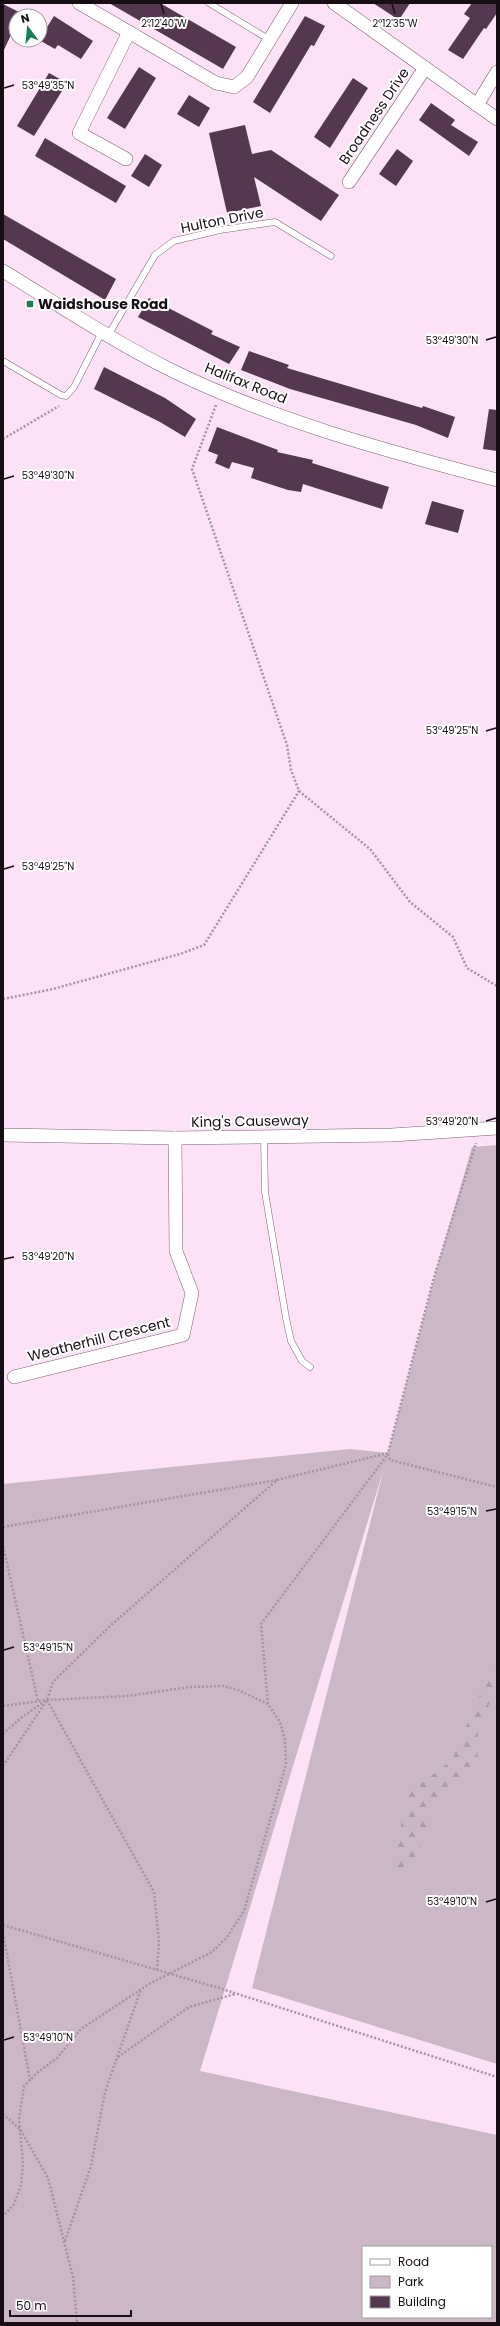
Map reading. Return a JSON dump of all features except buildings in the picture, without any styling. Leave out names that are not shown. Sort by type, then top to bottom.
[{"type":"street","points":[[78,3],[216,83],[234,87],[247,78],[292,3]]},
{"type":"street","points":[[334,3],[497,119]]},
{"type":"street","points":[[126,159],[79,133],[129,32]]},
{"type":"street","name":"Broadness Drive","points":[[349,182],[425,68]]},
{"type":"street","points":[[477,105],[497,72]]},
{"type":"street","name":"Halifax Road","points":[[3,271],[173,371],[268,411],[401,455],[497,480]]},
{"type":"street","name":"King's Causeway","points":[[3,1135],[175,1138],[264,1137],[392,1135],[497,1128]]},
{"type":"street","name":"Weatherhill Crescent","points":[[14,1377],[183,1335],[192,1293],[176,1251],[175,1138]]},
{"type":"lane","points":[[208,3],[270,40]]},
{"type":"lane","name":"Hulton Drive","points":[[66,396],[79,379],[106,332],[155,255],[174,241],[220,230],[275,222],[331,256]]},
{"type":"lane","points":[[3,361],[61,396],[66,396]]},
{"type":"lane","points":[[264,1137],[265,1192],[291,1341],[302,1361],[310,1367]]},
{"type":"path","points":[[221,391],[192,468],[287,744],[291,770],[299,791],[370,849],[410,902],[453,937],[467,968],[497,986]]},
{"type":"path","points":[[3,439],[58,408],[66,396]]},
{"type":"path","points":[[3,999],[60,987],[180,954],[204,944],[299,791]]},
{"type":"path","points":[[3,2216],[14,2204],[21,2185],[23,2163],[20,2129],[24,2086],[56,2058],[81,2030],[141,1989],[212,1952],[227,1937],[244,1911],[286,1764],[285,1740],[280,1722],[268,1704],[261,1624],[388,1453],[434,1277],[480,1129]]},
{"type":"path","points":[[3,1527],[277,1480],[388,1453]]},
{"type":"path","points":[[388,1453],[390,1460],[497,1488]]},
{"type":"path","points":[[3,1766],[47,1700],[54,1682],[110,1626],[277,1480]]},
{"type":"path","points":[[3,1546],[38,1701]]},
{"type":"path","points":[[3,1706],[47,1700],[127,1696],[190,1687],[223,1686],[238,1690],[268,1704]]},
{"type":"path","points":[[3,1734],[21,1718],[47,1700]]},
{"type":"path","points":[[47,1700],[154,1892],[159,1942],[157,1970]]},
{"type":"path","points":[[3,1925],[237,1994],[497,2077]]},
{"type":"path","points":[[3,1933],[30,2080]]},
{"type":"path","points":[[65,2241],[91,2166],[105,2092],[141,1989]]},
{"type":"path","points":[[118,2057],[189,2007],[237,1994]]},
{"type":"path","points":[[3,2114],[20,2129],[48,2178],[73,2277],[77,2323]]},
{"type":"green space","points":[[497,1145],[497,2064],[252,1988],[384,1468],[200,2071],[497,2135],[497,2323],[3,2323],[3,1484],[350,1449],[388,1453],[436,1271],[472,1147]]},
{"type":"green space","points":[[497,1654],[497,1686],[478,1729],[477,1773],[458,1789],[440,1793],[425,1830],[415,1868],[407,1873],[398,1873],[395,1864],[406,1795],[452,1760]]},
{"type":"place","name":"Waidshouse Road","points":[[30,304]]}]
